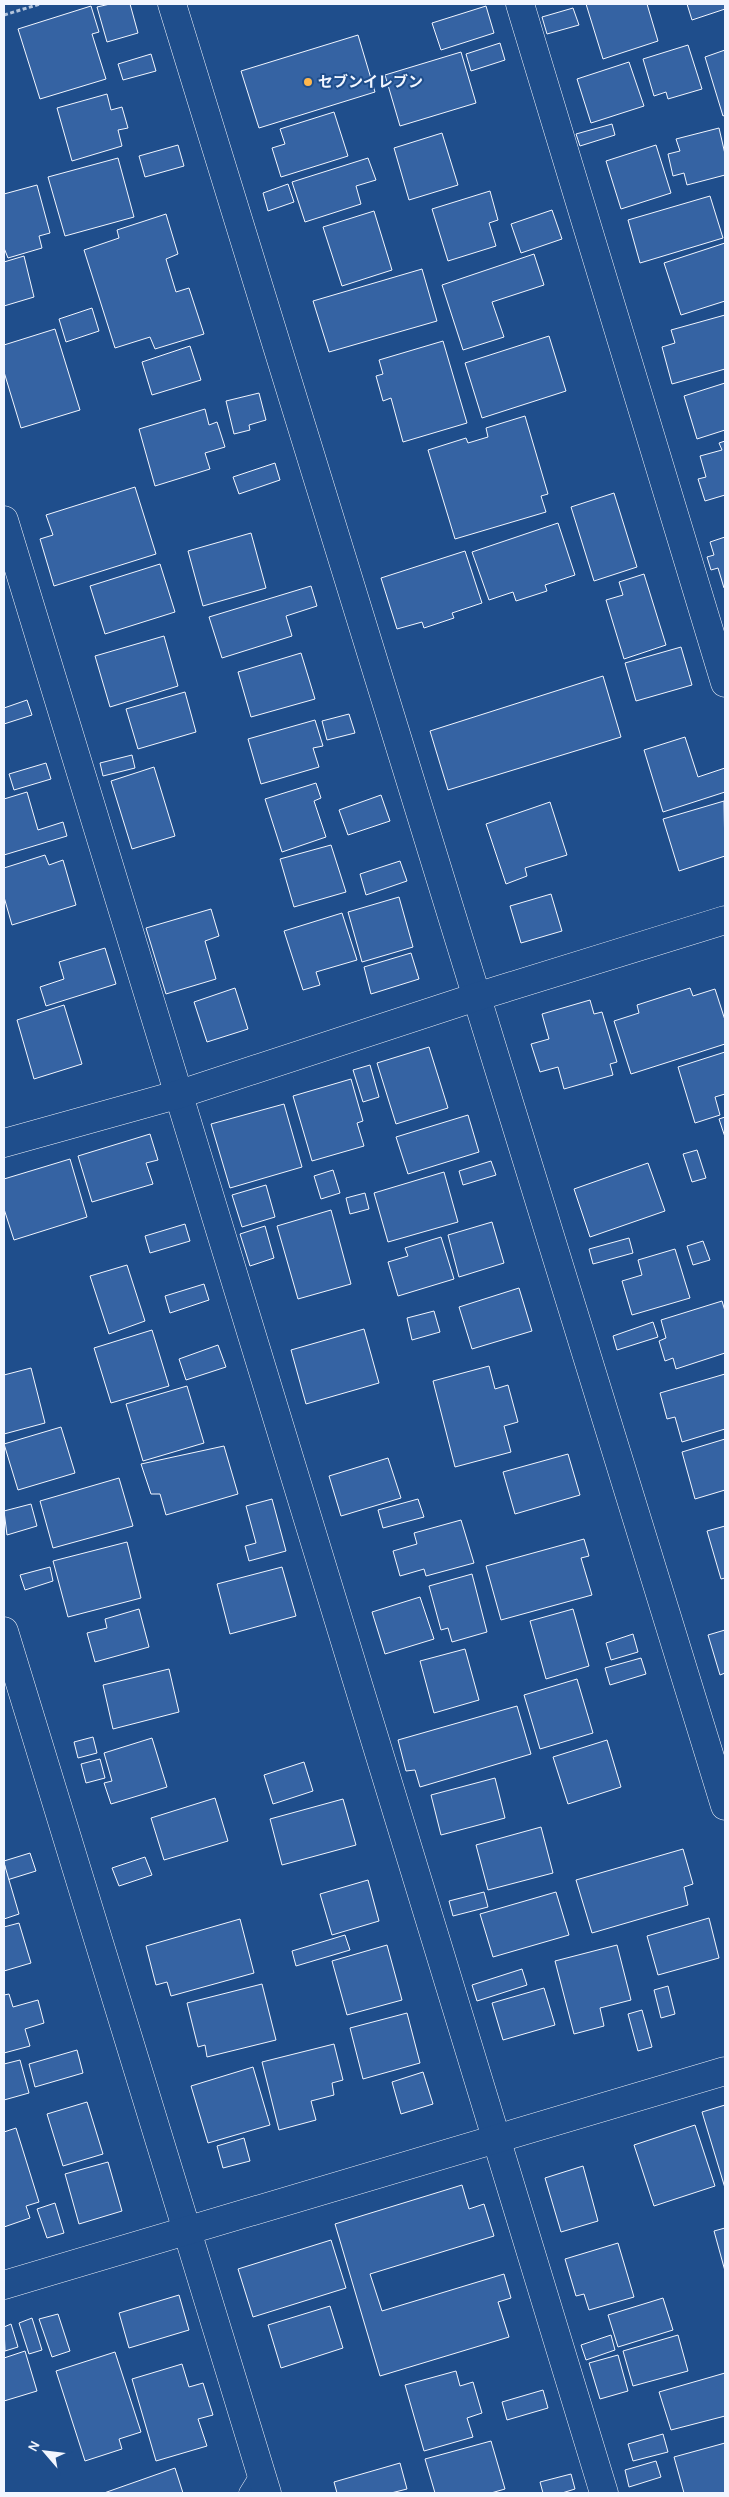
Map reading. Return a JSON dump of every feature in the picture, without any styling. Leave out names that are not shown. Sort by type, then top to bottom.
[{"type":"street","points":[[172,4],[725,1806]]},
{"type":"street","points":[[520,4],[725,684]]},
{"type":"street","points":[[4,520],[604,2493]]},
{"type":"street","points":[[4,1143],[180,1094],[476,997],[725,920]]},
{"type":"street","points":[[4,1631],[186,2231],[259,2486]]},
{"type":"street","points":[[4,2285],[725,2071]]},
{"type":"path","points":[[4,15],[40,4]]},
{"type":"building","points":[[110,4],[130,4],[138,33],[107,42],[97,7]]},
{"type":"building","points":[[586,4],[647,4],[658,41],[603,59]]},
{"type":"building","points":[[687,4],[725,4],[725,9],[692,20]]},
{"type":"building","points":[[91,6],[99,32],[92,34],[106,79],[40,99],[18,29]]},
{"type":"building","points":[[486,6],[494,33],[441,50],[432,23]]},
{"type":"building","points":[[573,8],[579,25],[547,34],[542,17]]},
{"type":"building","name":"セブンイレブン","points":[[358,35],[375,92],[259,128],[241,71]]},
{"type":"building","points":[[500,43],[505,60],[471,71],[466,54]]},
{"type":"building","points":[[688,45],[702,89],[668,99],[666,92],[654,96],[643,59]]},
{"type":"building","points":[[725,50],[725,115],[723,116],[705,57]]},
{"type":"building","points":[[461,52],[476,103],[400,126],[385,75]]},
{"type":"building","points":[[151,54],[156,71],[123,80],[118,64]]},
{"type":"building","points":[[629,62],[644,106],[591,123],[577,79]]},
{"type":"building","points":[[107,94],[111,110],[122,107],[128,128],[118,130],[122,146],[72,161],[57,108]]},
{"type":"building","points":[[334,112],[348,156],[281,177],[272,148],[285,144],[280,129]]},
{"type":"building","points":[[612,124],[615,135],[580,146],[576,134]]},
{"type":"building","points":[[719,128],[725,154],[725,175],[687,185],[684,173],[673,176],[668,154],[680,151],[676,139]]},
{"type":"building","points":[[442,133],[458,185],[409,200],[394,148]]},
{"type":"building","points":[[178,145],[184,166],[145,177],[139,156]]},
{"type":"building","points":[[656,145],[671,193],[621,209],[606,161]]},
{"type":"building","points":[[118,158],[134,217],[65,236],[48,177]]},
{"type":"building","points":[[368,158],[376,180],[356,186],[361,204],[305,222],[292,182]]},
{"type":"building","points":[[288,184],[294,202],[268,211],[263,193]]},
{"type":"building","points":[[37,185],[50,233],[39,236],[42,248],[8,258],[4,248],[4,194]]},
{"type":"building","points":[[490,191],[498,220],[489,223],[496,246],[448,261],[432,209]]},
{"type":"building","points":[[710,196],[723,238],[640,263],[628,220]]},
{"type":"building","points":[[552,210],[562,239],[521,253],[511,224]]},
{"type":"building","points":[[374,211],[392,270],[342,286],[323,227]]},
{"type":"building","points":[[166,214],[178,254],[166,259],[176,292],[189,288],[204,334],[155,349],[150,337],[115,348],[84,250],[119,238],[117,230]]},
{"type":"building","points":[[725,243],[725,301],[681,315],[664,263]]},
{"type":"building","points":[[534,254],[544,285],[492,302],[504,337],[463,350],[442,285]]},
{"type":"building","points":[[24,256],[34,297],[4,306],[4,262]]},
{"type":"building","points":[[422,269],[437,321],[329,352],[313,301]]},
{"type":"building","points":[[92,308],[99,331],[66,342],[59,319]]},
{"type":"building","points":[[725,315],[725,369],[672,384],[662,347],[675,343],[671,330]]},
{"type":"building","points":[[55,329],[80,410],[21,428],[4,372],[4,345]]},
{"type":"building","points":[[549,336],[566,391],[482,418],[465,363]]},
{"type":"building","points":[[443,341],[467,423],[403,442],[391,398],[383,401],[376,376],[383,374],[379,360]]},
{"type":"building","points":[[190,346],[201,380],[152,395],[142,362]]},
{"type":"building","points":[[725,383],[725,430],[697,439],[684,396]]},
{"type":"building","points":[[259,393],[266,420],[249,425],[250,430],[234,434],[226,401]]},
{"type":"building","points":[[205,409],[209,425],[217,422],[225,447],[205,453],[210,469],[155,486],[139,429]]},
{"type":"building","points":[[525,416],[548,494],[541,496],[546,512],[455,539],[428,450],[466,438],[468,443],[488,437],[486,428]]},
{"type":"building","points":[[725,441],[725,495],[705,501],[698,479],[706,477],[700,456],[722,450],[719,443]]},
{"type":"building","points":[[275,463],[280,480],[239,494],[233,477]]},
{"type":"building","points":[[135,487],[156,554],[54,586],[40,539],[53,535],[46,515]]},
{"type":"building","points":[[614,493],[637,567],[594,581],[571,507]]},
{"type":"building","points":[[558,523],[575,575],[545,585],[547,591],[516,601],[513,592],[489,600],[472,552]]},
{"type":"building","points":[[251,533],[266,588],[203,606],[188,551]]},
{"type":"building","points":[[725,537],[724,588],[718,568],[711,570],[707,557],[714,555],[710,542]]},
{"type":"building","points":[[465,551],[482,603],[452,613],[454,618],[424,628],[422,622],[397,629],[381,578]]},
{"type":"building","points":[[160,564],[175,612],[105,634],[90,586]]},
{"type":"building","points":[[644,574],[666,645],[624,659],[606,600],[623,595],[619,582]]},
{"type":"building","points":[[311,586],[317,606],[286,616],[292,636],[222,658],[209,617]]},
{"type":"building","points":[[164,636],[178,686],[110,707],[95,656]]},
{"type":"building","points":[[681,647],[692,685],[636,701],[625,663]]},
{"type":"building","points":[[301,653],[315,699],[251,717],[238,672]]},
{"type":"building","points":[[603,676],[621,737],[448,790],[430,731]]},
{"type":"building","points":[[185,692],[196,732],[138,749],[126,709]]},
{"type":"building","points":[[27,700],[32,715],[4,724],[4,708]]},
{"type":"building","points":[[349,714],[355,733],[327,740],[322,721]]},
{"type":"building","points":[[315,720],[323,746],[313,748],[319,767],[261,784],[248,739]]},
{"type":"building","points":[[685,737],[698,777],[725,768],[725,792],[663,812],[644,750]]},
{"type":"building","points":[[132,755],[135,768],[103,776],[100,763]]},
{"type":"building","points":[[46,763],[51,779],[14,790],[9,774]]},
{"type":"building","points":[[154,767],[175,836],[132,849],[111,781]]},
{"type":"building","points":[[316,783],[321,798],[314,801],[326,837],[282,852],[265,799]]},
{"type":"building","points":[[27,792],[38,830],[63,822],[67,836],[4,855],[4,799]]},
{"type":"building","points":[[381,795],[390,821],[348,835],[339,810]]},
{"type":"building","points":[[724,801],[725,856],[679,871],[663,819]]},
{"type":"building","points":[[550,802],[567,855],[525,868],[527,876],[506,884],[486,824]]},
{"type":"building","points":[[331,845],[346,892],[294,907],[280,859]]},
{"type":"building","points":[[45,855],[49,865],[63,860],[76,905],[12,925],[4,897],[4,868]]},
{"type":"building","points":[[400,861],[407,881],[366,895],[360,874]]},
{"type":"building","points":[[551,894],[562,931],[521,943],[510,906]]},
{"type":"building","points":[[399,897],[413,947],[362,962],[348,912]]},
{"type":"building","points":[[211,909],[219,936],[205,941],[216,979],[166,994],[146,928]]},
{"type":"building","points":[[342,913],[357,960],[316,972],[320,985],[303,990],[284,931]]},
{"type":"building","points":[[105,948],[116,984],[46,1006],[40,987],[64,979],[59,962]]},
{"type":"building","points":[[411,953],[419,979],[371,994],[364,967]]},
{"type":"building","points":[[235,988],[248,1029],[207,1042],[194,1002]]},
{"type":"building","points":[[690,988],[693,996],[715,989],[725,1020],[725,1044],[631,1074],[614,1021],[639,1013],[637,1005]]},
{"type":"building","points":[[590,1000],[594,1014],[602,1012],[617,1062],[610,1064],[613,1075],[564,1089],[558,1067],[540,1072],[531,1044],[549,1039],[542,1014]]},
{"type":"building","points":[[64,1005],[82,1064],[34,1079],[17,1020]]},
{"type":"building","points":[[429,1047],[448,1108],[396,1124],[377,1063]]},
{"type":"building","points":[[725,1052],[725,1094],[715,1097],[720,1115],[695,1123],[678,1067]]},
{"type":"building","points":[[370,1065],[379,1097],[363,1102],[353,1070]]},
{"type":"building","points":[[351,1079],[363,1121],[357,1123],[364,1146],[312,1161],[293,1096]]},
{"type":"building","points":[[284,1104],[302,1167],[230,1188],[211,1124]]},
{"type":"building","points":[[468,1115],[479,1152],[408,1174],[396,1137]]},
{"type":"building","points":[[725,1117],[725,1137],[719,1119]]},
{"type":"building","points":[[150,1134],[158,1160],[146,1163],[153,1184],[92,1202],[78,1156]]},
{"type":"building","points":[[697,1150],[706,1178],[692,1182],[683,1154]]},
{"type":"building","points":[[70,1159],[87,1217],[14,1240],[4,1209],[4,1179]]},
{"type":"building","points":[[491,1161],[496,1175],[463,1185],[459,1171]]},
{"type":"building","points":[[648,1163],[665,1211],[590,1237],[574,1189]]},
{"type":"building","points":[[333,1170],[340,1193],[321,1199],[314,1176]]},
{"type":"building","points":[[444,1172],[458,1222],[388,1242],[374,1193]]},
{"type":"building","points":[[266,1185],[275,1217],[242,1227],[232,1195]]},
{"type":"building","points":[[365,1193],[369,1209],[350,1214],[346,1198]]},
{"type":"building","points":[[331,1210],[351,1284],[298,1299],[277,1226]]},
{"type":"building","points":[[492,1222],[504,1263],[459,1277],[448,1235]]},
{"type":"building","points":[[185,1224],[190,1241],[150,1253],[145,1236]]},
{"type":"building","points":[[265,1226],[274,1258],[250,1266],[240,1234]]},
{"type":"building","points":[[441,1237],[454,1279],[398,1296],[388,1262],[408,1256],[405,1248]]},
{"type":"building","points":[[629,1238],[633,1253],[593,1264],[589,1249]]},
{"type":"building","points":[[703,1241],[710,1260],[693,1265],[687,1246]]},
{"type":"building","points":[[675,1249],[690,1298],[632,1315],[622,1281],[642,1275],[638,1260]]},
{"type":"building","points":[[127,1265],[145,1321],[109,1334],[90,1276]]},
{"type":"building","points":[[204,1284],[209,1300],[170,1313],[165,1296]]},
{"type":"building","points":[[519,1288],[532,1331],[472,1349],[459,1307]]},
{"type":"building","points":[[722,1301],[725,1311],[725,1353],[676,1369],[673,1358],[665,1361],[659,1341],[666,1338],[661,1320]]},
{"type":"building","points":[[434,1311],[440,1332],[412,1340],[407,1318]]},
{"type":"building","points":[[653,1322],[658,1337],[617,1350],[613,1336]]},
{"type":"building","points":[[364,1329],[379,1383],[306,1404],[291,1350]]},
{"type":"building","points":[[152,1330],[169,1386],[111,1403],[94,1348]]},
{"type":"building","points":[[218,1345],[226,1367],[186,1380],[179,1359]]},
{"type":"building","points":[[489,1366],[495,1389],[508,1385],[518,1422],[504,1426],[511,1452],[455,1467],[433,1381]]},
{"type":"building","points":[[31,1368],[45,1423],[4,1434],[4,1375]]},
{"type":"building","points":[[725,1374],[725,1429],[682,1442],[675,1417],[667,1419],[660,1393]]},
{"type":"building","points":[[187,1386],[204,1443],[143,1461],[126,1404]]},
{"type":"building","points":[[61,1427],[75,1473],[18,1490],[4,1444]]},
{"type":"building","points":[[725,1439],[725,1490],[695,1499],[682,1452]]},
{"type":"building","points":[[224,1446],[238,1494],[166,1515],[160,1494],[151,1494],[141,1464]]},
{"type":"building","points":[[568,1454],[580,1495],[515,1514],[503,1472]]},
{"type":"building","points":[[388,1458],[401,1498],[341,1516],[329,1476]]},
{"type":"building","points":[[119,1478],[133,1526],[53,1548],[40,1501]]},
{"type":"building","points":[[272,1499],[286,1551],[249,1561],[245,1546],[256,1543],[246,1506]]},
{"type":"building","points":[[418,1499],[424,1517],[383,1528],[378,1510]]},
{"type":"building","points":[[31,1504],[37,1526],[7,1535],[4,1511]]},
{"type":"building","points":[[461,1520],[474,1563],[426,1576],[424,1569],[400,1576],[393,1551],[417,1544],[414,1533]]},
{"type":"building","points":[[725,1526],[725,1578],[721,1579],[707,1531]]},
{"type":"building","points":[[584,1539],[589,1556],[581,1558],[592,1595],[501,1620],[486,1566]]},
{"type":"building","points":[[127,1542],[141,1598],[68,1617],[53,1561]]},
{"type":"building","points":[[50,1567],[53,1581],[25,1590],[20,1575]]},
{"type":"building","points":[[282,1567],[296,1616],[230,1634],[217,1584]]},
{"type":"building","points":[[472,1574],[487,1632],[452,1642],[448,1628],[441,1630],[429,1586]]},
{"type":"building","points":[[420,1597],[434,1639],[385,1654],[372,1612]]},
{"type":"building","points":[[139,1609],[149,1647],[95,1662],[87,1633],[107,1628],[105,1619]]},
{"type":"building","points":[[573,1609],[589,1666],[546,1679],[530,1621]]},
{"type":"building","points":[[725,1630],[725,1673],[720,1675],[708,1635]]},
{"type":"building","points":[[633,1634],[638,1652],[611,1660],[606,1643]]},
{"type":"building","points":[[465,1649],[479,1700],[434,1713],[420,1661]]},
{"type":"building","points":[[641,1658],[646,1674],[610,1685],[605,1668]]},
{"type":"building","points":[[169,1669],[179,1712],[113,1729],[103,1685]]},
{"type":"building","points":[[577,1679],[593,1733],[540,1749],[524,1695]]},
{"type":"building","points":[[517,1706],[531,1754],[420,1787],[415,1770],[406,1771],[398,1740]]},
{"type":"building","points":[[93,1737],[97,1753],[78,1758],[74,1742]]},
{"type":"building","points":[[152,1738],[167,1787],[111,1804],[104,1783],[112,1781],[104,1753]]},
{"type":"building","points":[[607,1740],[621,1787],[568,1804],[553,1757]]},
{"type":"building","points":[[100,1759],[105,1778],[86,1783],[81,1764]]},
{"type":"building","points":[[304,1762],[313,1791],[273,1804],[264,1775]]},
{"type":"building","points":[[495,1778],[505,1818],[441,1835],[431,1795]]},
{"type":"building","points":[[215,1798],[228,1841],[164,1860],[151,1818]]},
{"type":"building","points":[[343,1799],[356,1845],[282,1865],[270,1819]]},
{"type":"building","points":[[541,1827],[553,1873],[488,1890],[476,1845]]},
{"type":"building","points":[[683,1849],[693,1884],[684,1887],[688,1905],[592,1933],[576,1880]]},
{"type":"building","points":[[30,1853],[36,1871],[7,1880],[4,1861]]},
{"type":"building","points":[[145,1857],[152,1875],[119,1886],[112,1868]]},
{"type":"building","points":[[4,1863],[19,1914],[4,1919]]},
{"type":"building","points":[[368,1880],[379,1921],[332,1935],[320,1894]]},
{"type":"building","points":[[484,1892],[488,1907],[453,1916],[449,1901]]},
{"type":"building","points":[[556,1892],[569,1935],[493,1957],[480,1914]]},
{"type":"building","points":[[709,1918],[719,1958],[658,1975],[647,1936]]},
{"type":"building","points":[[240,1919],[254,1973],[171,1996],[167,1982],[156,1985],[146,1946]]},
{"type":"building","points":[[19,1923],[31,1963],[4,1971],[4,1927]]},
{"type":"building","points":[[345,1935],[350,1950],[296,1966],[292,1951]]},
{"type":"building","points":[[387,1945],[402,2000],[347,2015],[332,1961]]},
{"type":"building","points":[[617,1945],[631,2000],[600,2008],[604,2026],[574,2034],[555,1961]]},
{"type":"building","points":[[522,1969],[527,1985],[477,2001],[472,1985]]},
{"type":"building","points":[[262,1984],[276,2040],[207,2057],[205,2045],[198,2047],[187,2003]]},
{"type":"building","points":[[668,1986],[675,2014],[661,2018],[654,1990]]},
{"type":"building","points":[[544,1988],[555,2025],[503,2040],[492,2003]]},
{"type":"building","points":[[9,1994],[13,2007],[38,2000],[44,2023],[25,2029],[30,2046],[4,2053],[4,1995]]},
{"type":"building","points":[[642,2010],[652,2047],[638,2051],[628,2014]]},
{"type":"building","points":[[407,2013],[420,2063],[363,2079],[350,2028]]},
{"type":"building","points":[[334,2044],[343,2080],[332,2083],[334,2095],[311,2101],[316,2120],[279,2130],[262,2062]]},
{"type":"building","points":[[77,2050],[83,2073],[35,2087],[29,2064]]},
{"type":"building","points":[[20,2060],[29,2093],[4,2100],[4,2064]]},
{"type":"building","points":[[253,2067],[270,2125],[208,2143],[191,2086]]},
{"type":"building","points":[[423,2072],[433,2104],[401,2114],[392,2082]]},
{"type":"building","points":[[87,2102],[103,2154],[63,2166],[47,2114]]},
{"type":"building","points":[[725,2105],[725,2188],[702,2112]]},
{"type":"building","points":[[695,2125],[715,2186],[654,2206],[634,2145]]},
{"type":"building","points":[[16,2128],[39,2202],[26,2206],[30,2218],[4,2227],[4,2132]]},
{"type":"building","points":[[244,2138],[250,2161],[223,2168],[217,2146]]},
{"type":"building","points":[[108,2162],[122,2211],[79,2224],[65,2174]]},
{"type":"building","points":[[583,2166],[598,2221],[561,2232],[545,2178]]},
{"type":"building","points":[[462,2185],[469,2209],[484,2204],[494,2236],[370,2274],[382,2311],[504,2274],[511,2298],[498,2302],[509,2337],[380,2376],[335,2224]]},
{"type":"building","points":[[55,2203],[64,2233],[47,2238],[37,2209]]},
{"type":"building","points":[[725,2228],[725,2271],[714,2231]]},
{"type":"building","points":[[331,2240],[346,2288],[253,2317],[238,2269]]},
{"type":"building","points":[[618,2243],[634,2297],[589,2310],[584,2294],[576,2296],[565,2259]]},
{"type":"building","points":[[179,2295],[189,2330],[129,2348],[119,2313]]},
{"type":"building","points":[[663,2298],[673,2330],[618,2347],[608,2315]]},
{"type":"building","points":[[330,2306],[343,2348],[281,2368],[268,2325]]},
{"type":"building","points":[[58,2314],[70,2351],[52,2357],[39,2319]]},
{"type":"building","points":[[32,2318],[42,2350],[29,2354],[19,2323]]},
{"type":"building","points":[[11,2324],[18,2347],[5,2351],[4,2327]]},
{"type":"building","points":[[611,2335],[615,2350],[586,2360],[581,2345]]},
{"type":"building","points":[[678,2335],[688,2371],[633,2386],[623,2351]]},
{"type":"building","points":[[25,2351],[37,2391],[4,2401],[4,2358]]},
{"type":"building","points":[[115,2352],[141,2432],[119,2439],[122,2449],[85,2461],[56,2371]]},
{"type":"building","points":[[618,2355],[628,2391],[600,2399],[589,2363]]},
{"type":"building","points":[[182,2364],[189,2387],[203,2383],[213,2415],[198,2419],[207,2446],[156,2461],[132,2379]]},
{"type":"building","points":[[456,2371],[460,2386],[473,2382],[482,2413],[467,2418],[473,2437],[424,2451],[405,2385]]},
{"type":"building","points":[[725,2373],[725,2416],[671,2430],[659,2392]]},
{"type":"building","points":[[543,2390],[548,2408],[507,2420],[502,2402]]},
{"type":"building","points":[[663,2434],[668,2452],[633,2461],[628,2444]]},
{"type":"building","points":[[491,2441],[505,2489],[491,2493],[435,2493],[425,2459]]},
{"type":"building","points":[[725,2443],[725,2493],[684,2493],[674,2457]]},
{"type":"building","points":[[656,2461],[661,2477],[629,2487],[625,2470]]},
{"type":"building","points":[[400,2463],[407,2489],[391,2493],[337,2493],[334,2482]]},
{"type":"building","points":[[175,2468],[183,2493],[104,2493]]},
{"type":"building","points":[[571,2474],[575,2489],[562,2493],[543,2493],[540,2482]]},
{"type":"place","name":"セブンイレブン","points":[[308,82]]}]
